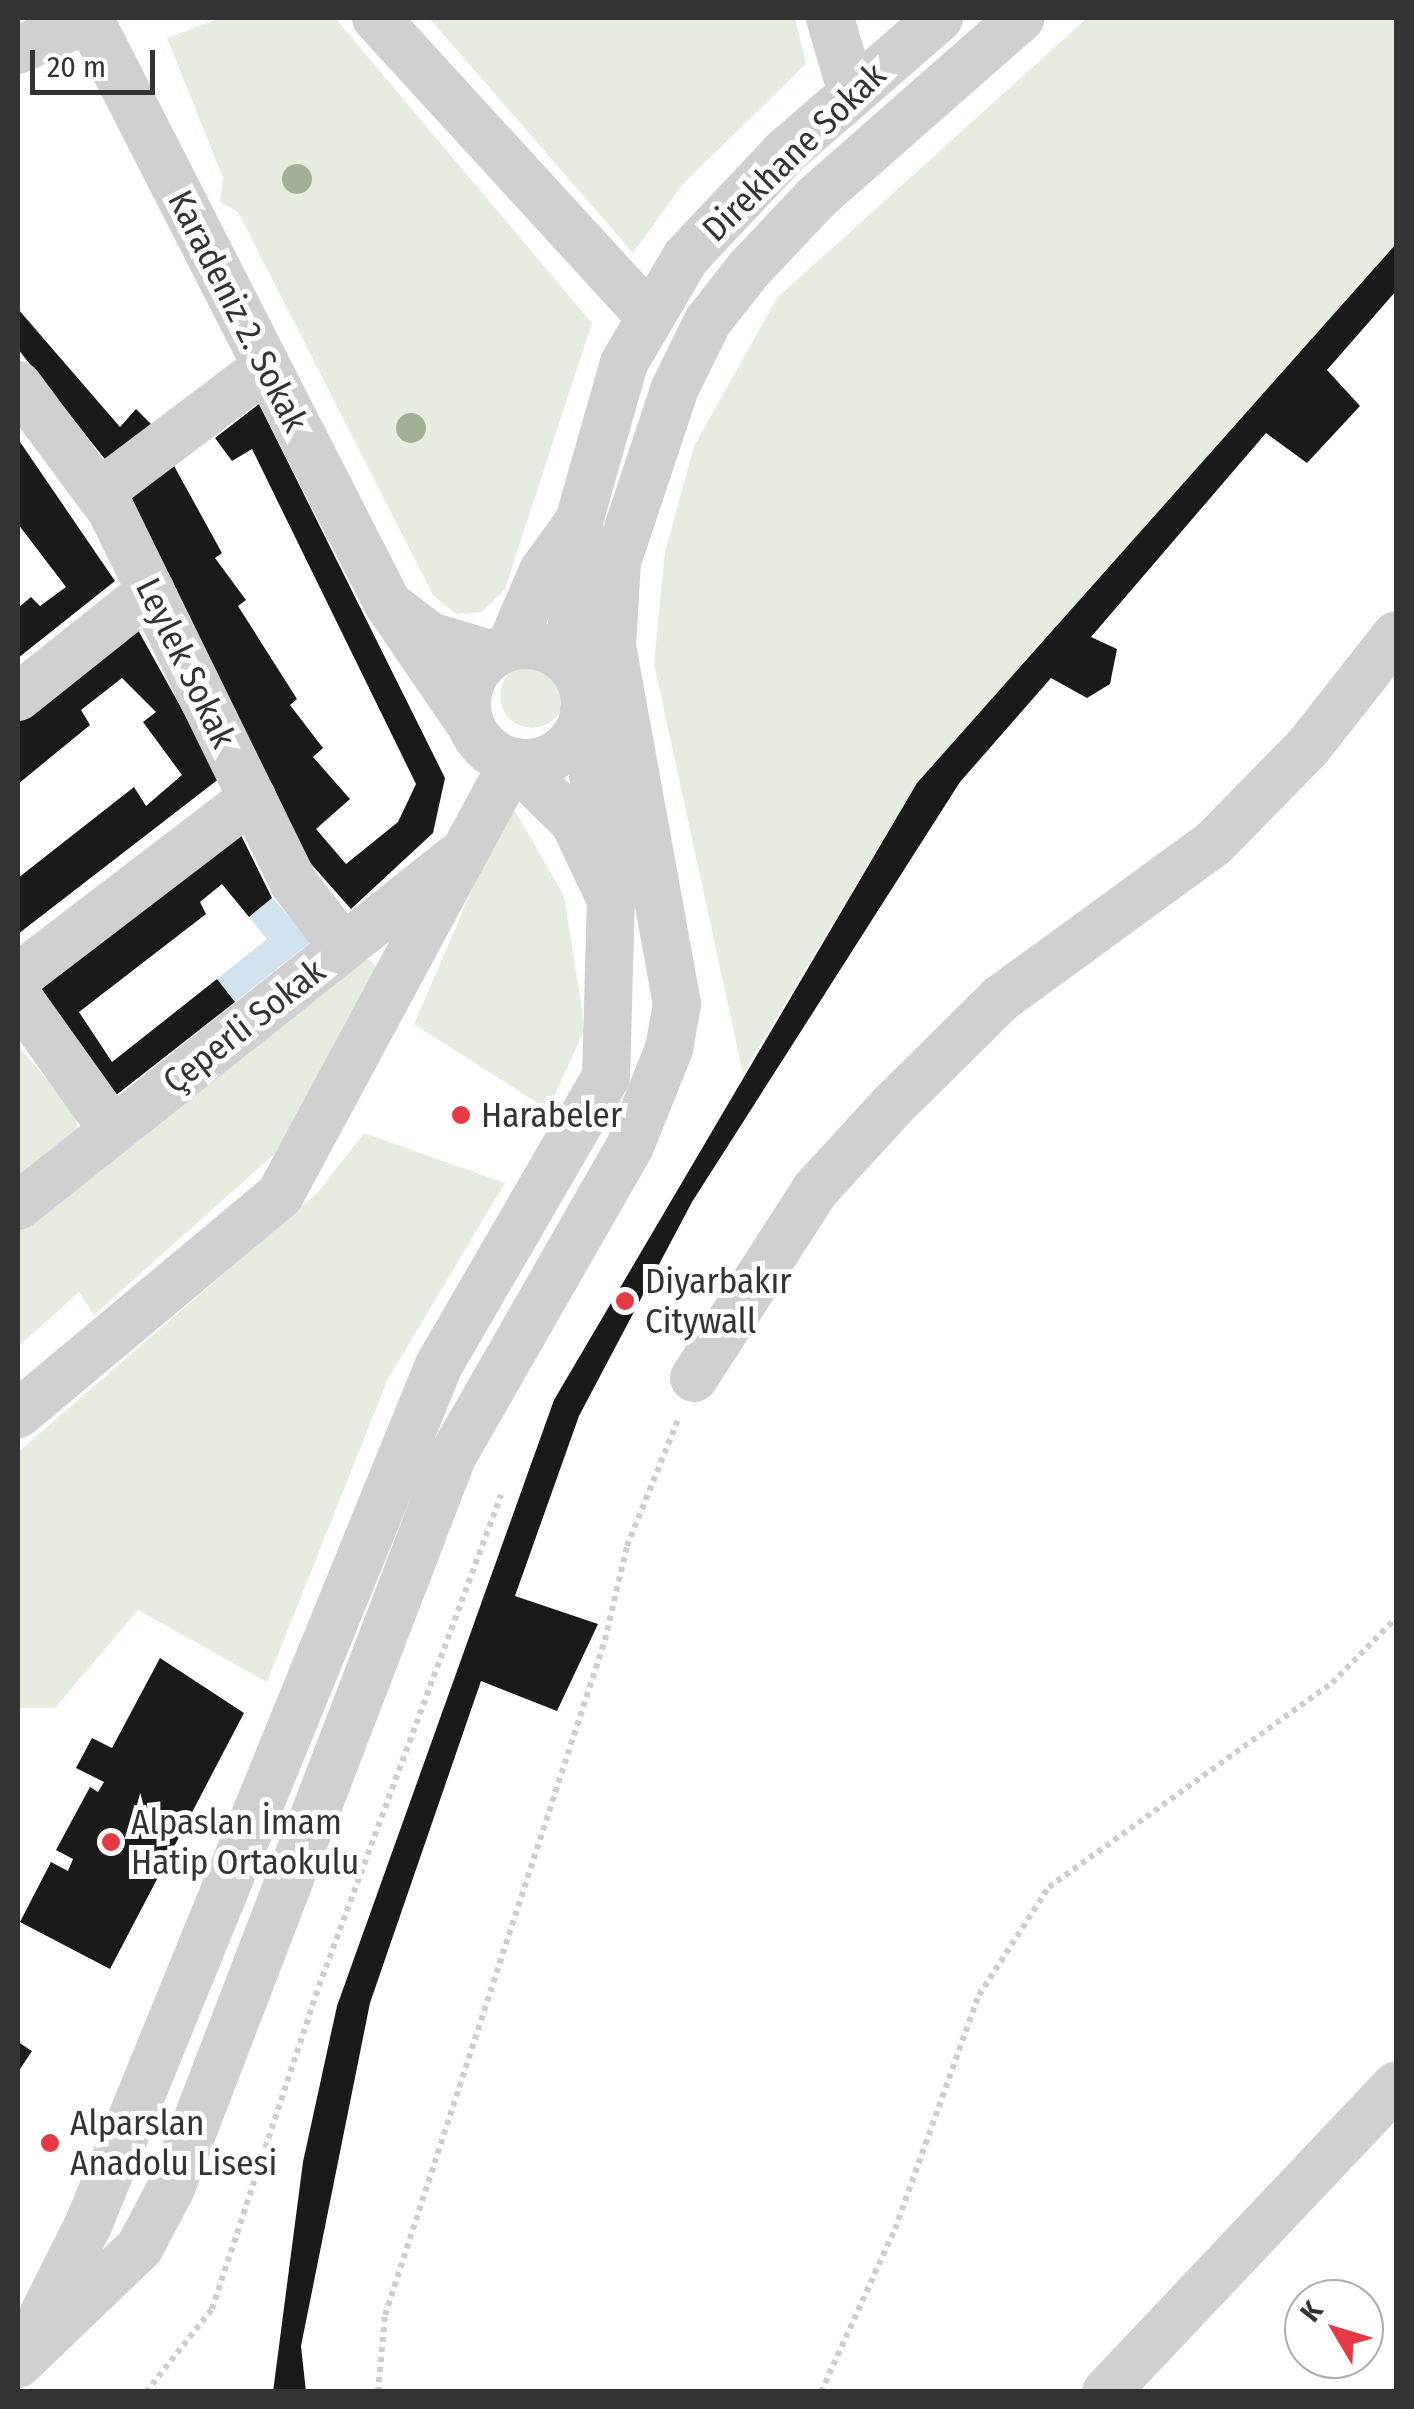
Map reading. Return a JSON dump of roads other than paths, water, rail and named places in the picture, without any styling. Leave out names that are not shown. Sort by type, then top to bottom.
[{"type":"street","points":[[18,50],[90,18]]},
{"type":"street","name":"Karadeniz 2. Sokak","points":[[90,18],[388,604],[470,724]]},
{"type":"street","points":[[376,18],[648,316]]},
{"type":"street","points":[[830,18],[852,93]]},
{"type":"street","name":"Direkhane Sokak","points":[[580,520],[624,364],[648,316],[686,258],[852,93],[939,18]]},
{"type":"street","points":[[18,2364],[89,2224],[439,1365],[606,1077],[611,900],[605,689],[617,562],[642,472],[708,321],[816,196],[1021,18]]},
{"type":"street","points":[[100,493],[266,367]]},
{"type":"street","name":"Leylek Sokak","points":[[18,385],[100,493],[293,882],[343,947]]},
{"type":"street","points":[[565,659],[581,578],[580,520]]},
{"type":"street","points":[[580,520],[544,571],[501,651],[469,686],[470,724],[574,822],[611,900]]},
{"type":"street","points":[[18,697],[151,591]]},
{"type":"street","points":[[18,2364],[140,2248],[170,2188],[452,1457],[630,1146],[669,1049],[672,965],[605,689],[565,659],[430,636],[388,604]]},
{"type":"street","points":[[694,1378],[815,1190],[893,1105],[1000,998],[1214,843],[1308,747],[1396,635]]},
{"type":"street","points":[[513,762],[550,758],[605,689]]},
{"type":"street","points":[[18,1414],[280,1195],[513,762]]},
{"type":"street","points":[[18,977],[252,798]]},
{"type":"street","name":"Çeperli Sokak","points":[[18,1206],[470,846]]},
{"type":"street","points":[[18,998],[113,1130]]},
{"type":"street","points":[[1106,2392],[1396,2085]]},
{"type":"water","points":[[272,898],[312,941],[235,1002],[217,979],[267,939],[249,917]]},
{"type":"place","name":"Harabeler","points":[[461,1115]]},
{"type":"place","name":"Diyarbakır Citywall","points":[[625,1301]]},
{"type":"place","name":"Alpaslan İmam Hatip Ortaokulu","points":[[111,1842]]},
{"type":"place","name":"Alparslan Anadolu Lisesi","points":[[50,2143]]}]
